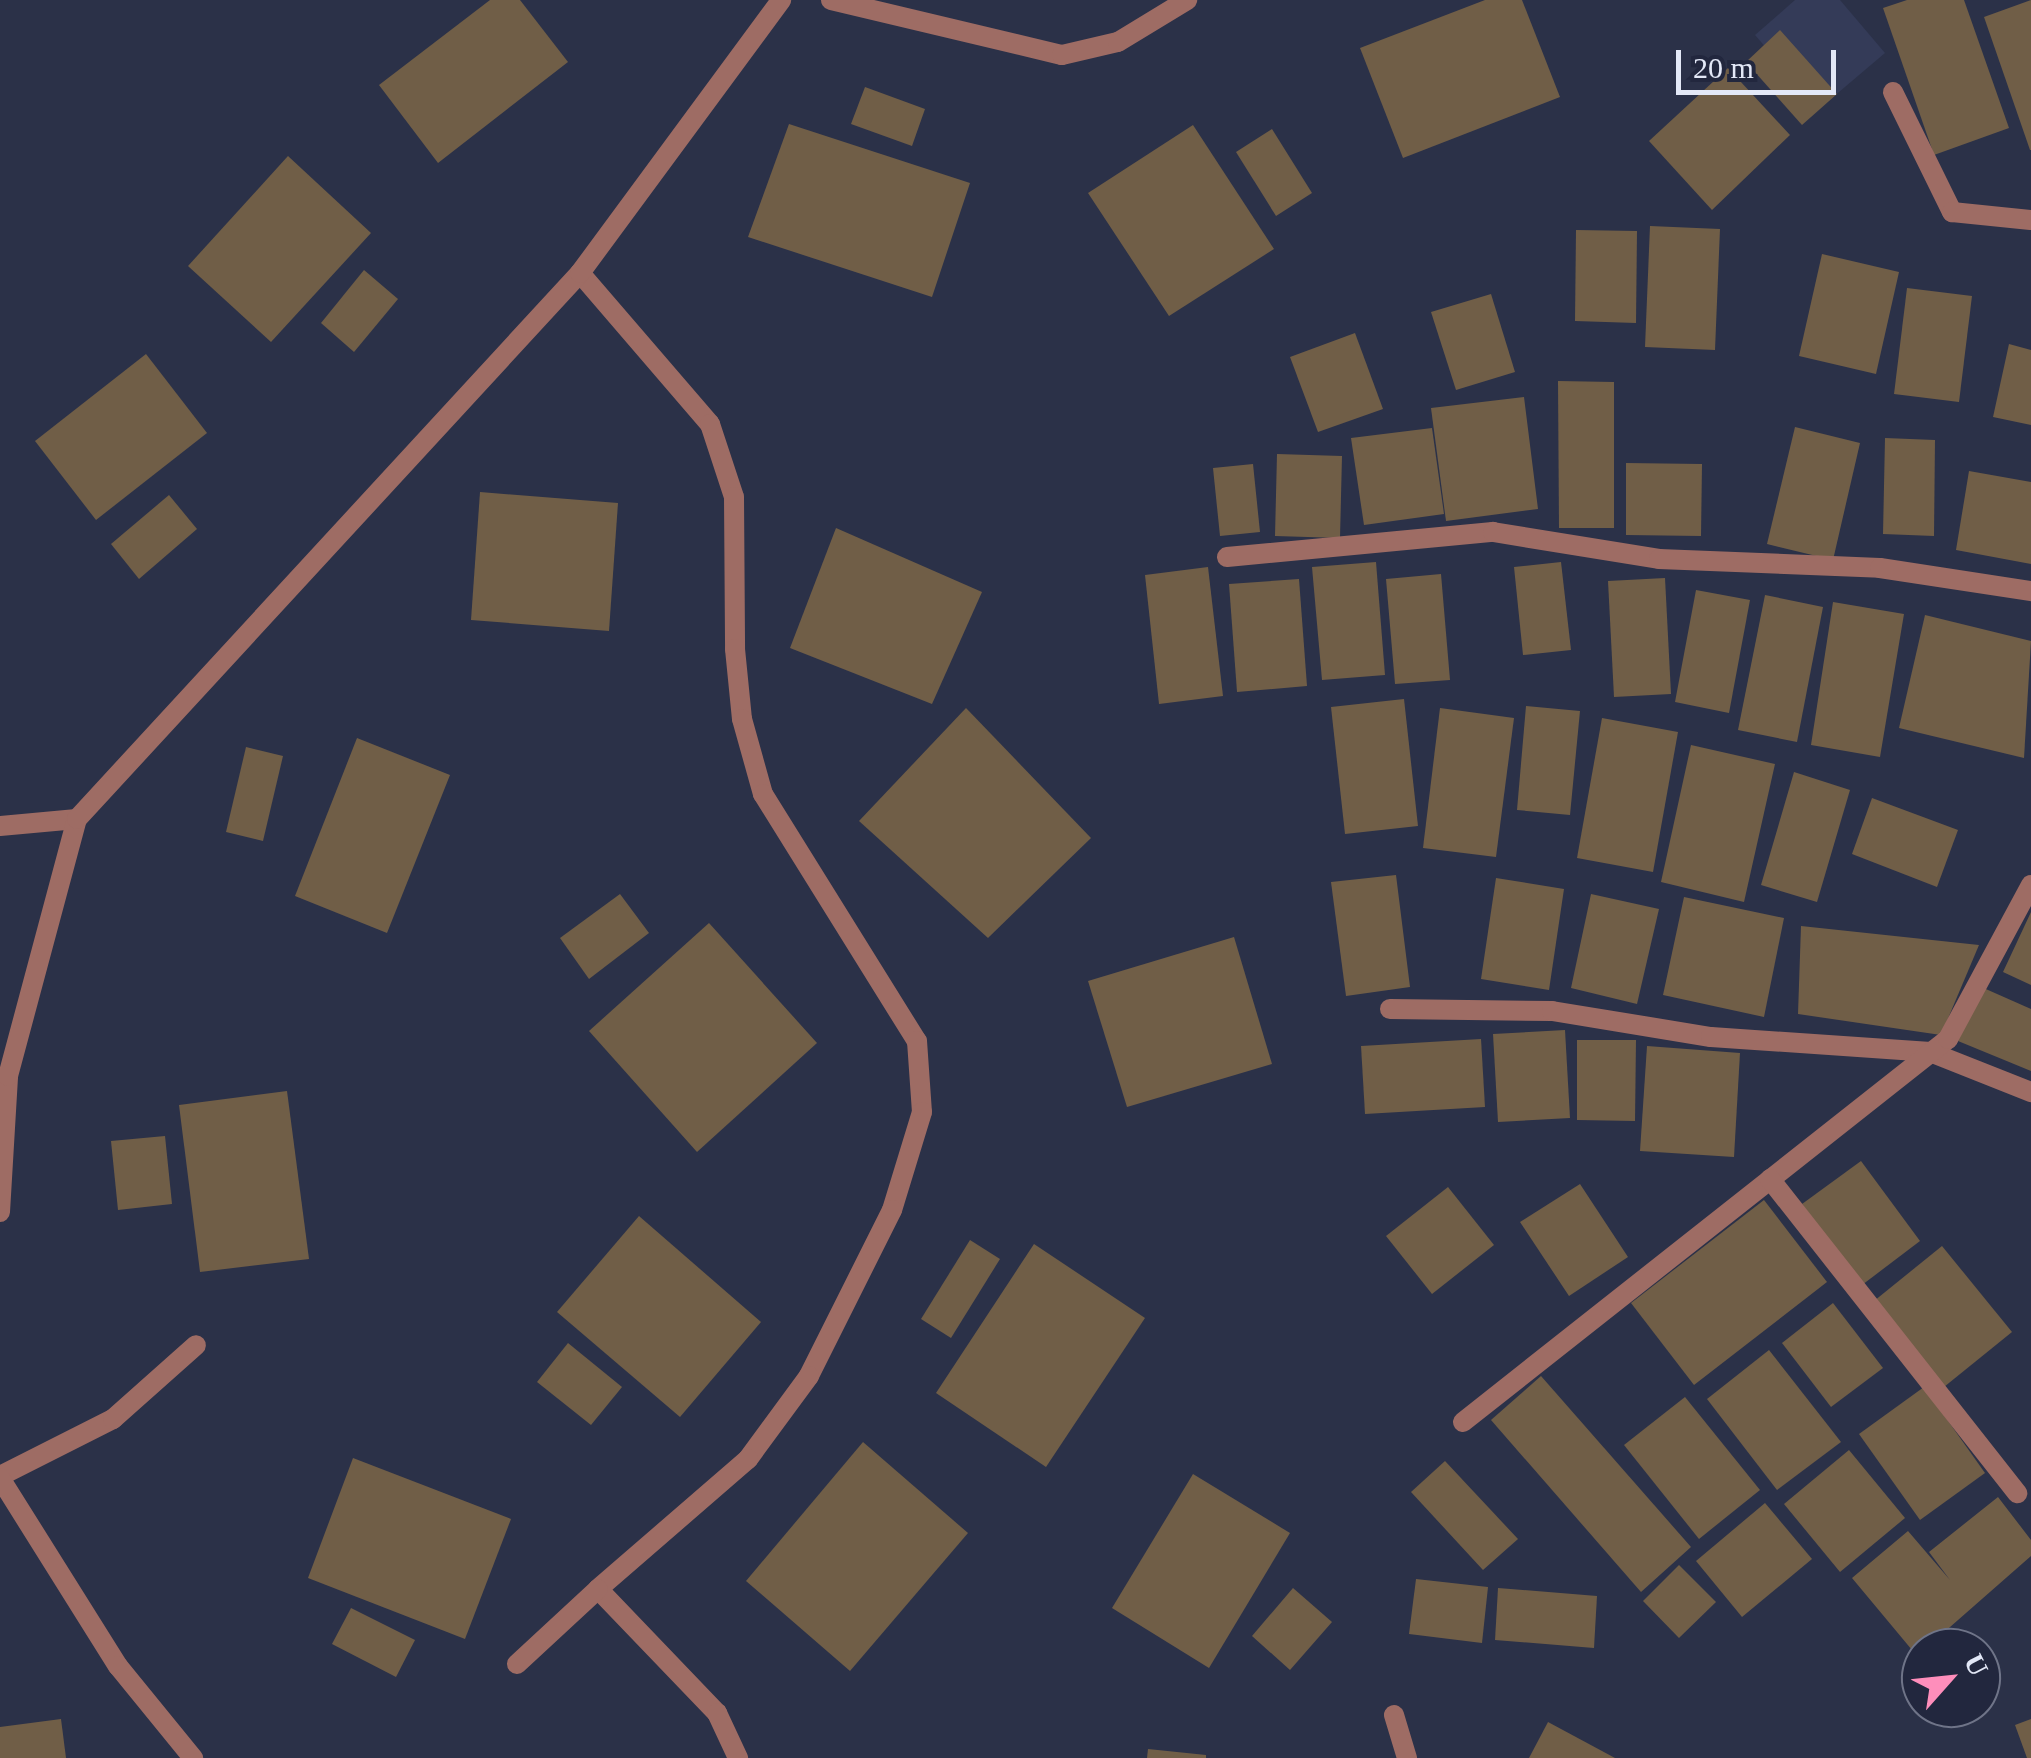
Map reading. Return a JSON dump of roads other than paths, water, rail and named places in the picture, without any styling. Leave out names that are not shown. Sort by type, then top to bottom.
[{"type":"street","points":[[0,1212],[8,1076],[77,820],[580,273],[781,0]]},
{"type":"street","points":[[830,0],[1062,55],[1118,42],[1187,0]]},
{"type":"street","points":[[1893,92],[1952,212],[2031,220]]},
{"type":"street","points":[[517,1664],[748,1459],[808,1376],[892,1210],[922,1112],[917,1040],[762,794],[742,720],[735,649],[734,496],[710,424],[580,273]]},
{"type":"street","points":[[1227,558],[1492,532],[1660,559],[1880,568],[2031,591]]},
{"type":"street","points":[[0,826],[77,820]]},
{"type":"street","points":[[1463,1422],[1948,1040],[2031,885]]},
{"type":"street","points":[[1390,1009],[1552,1011],[1711,1037],[1930,1052],[2031,1092]]},
{"type":"street","points":[[1770,1179],[2017,1493]]},
{"type":"street","points":[[193,1758],[118,1666],[0,1477],[113,1419],[196,1345]]},
{"type":"street","points":[[598,1589],[717,1714],[738,1758]]},
{"type":"street","points":[[1394,1715],[1407,1758]]}]
